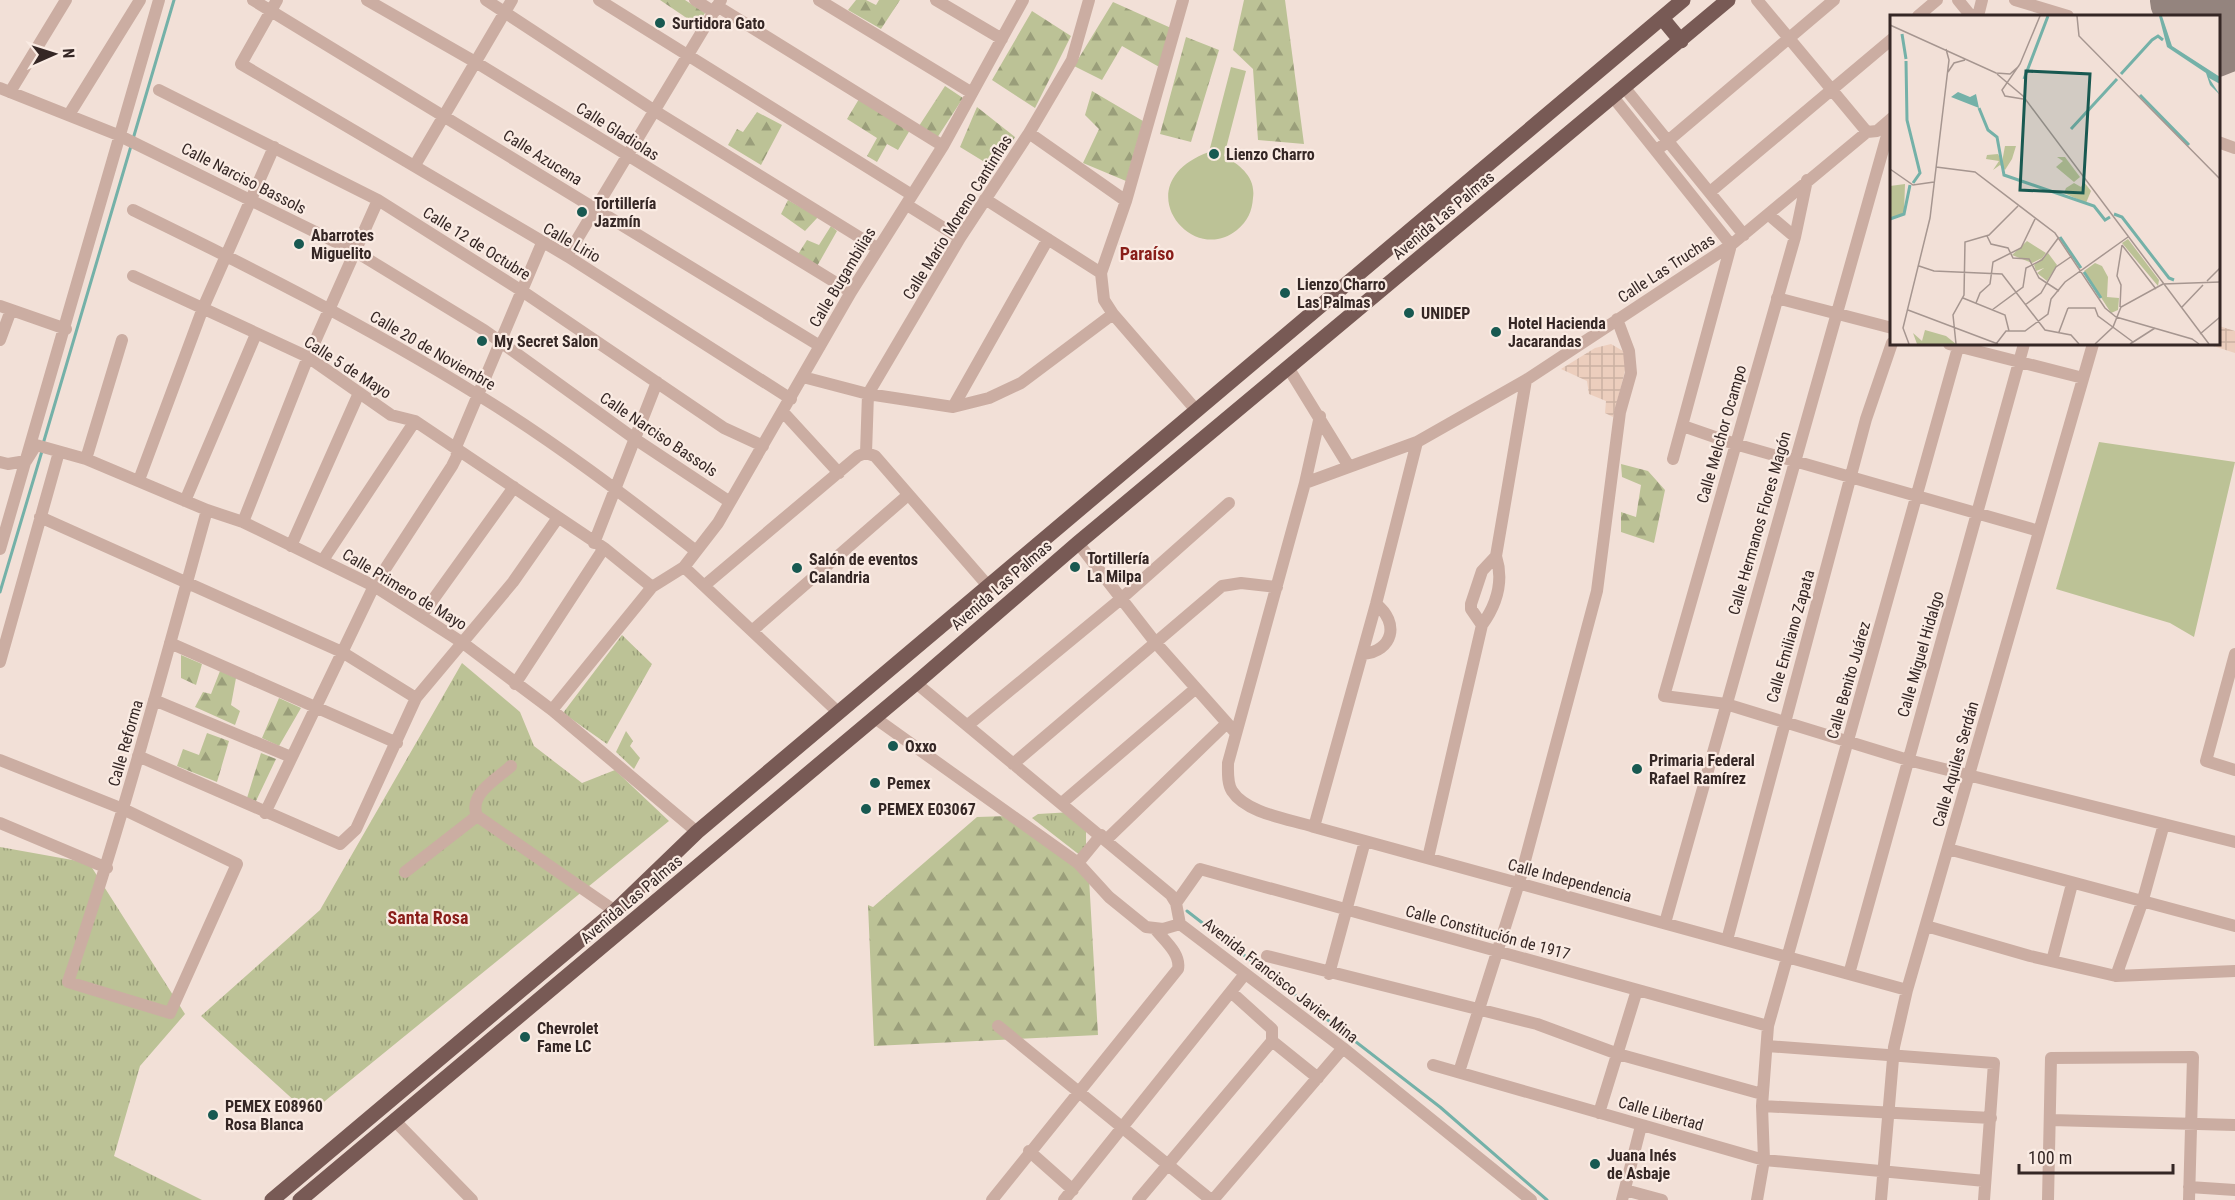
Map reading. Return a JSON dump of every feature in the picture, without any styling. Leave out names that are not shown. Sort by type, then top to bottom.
[{"type":"main road","name":"Avenida Las Palmas","points":[[272,1200],[615,911],[696,832],[1683,0]]},
{"type":"main road","name":"Avenida Las Palmas","points":[[300,1200],[916,683],[1078,543],[1728,0]]},
{"type":"main road","points":[[1662,18],[1681,41]]},
{"type":"street","points":[[5,90],[66,0]]},
{"type":"street","points":[[70,114],[140,0]]},
{"type":"street","points":[[0,549],[122,136],[159,0]]},
{"type":"street","name":"Calle Azucena","points":[[253,0],[274,5],[341,55],[446,116],[820,346]]},
{"type":"street","name":"Calle Gladiolas","points":[[367,0],[477,63],[851,292]]},
{"type":"street","points":[[486,0],[655,111],[877,248]]},
{"type":"street","points":[[415,165],[446,116],[512,0]]},
{"type":"street","points":[[599,0],[909,200],[960,238]]},
{"type":"street","points":[[695,0],[717,6],[943,146]]},
{"type":"street","points":[[819,0],[972,93]]},
{"type":"street","points":[[936,0],[1002,39]]},
{"type":"street","name":"Calle Bugambilias","points":[[684,567],[718,523],[877,248],[943,146],[1023,0]]},
{"type":"street","name":"Calle Mario Moreno Cantinflas","points":[[866,453],[868,394],[960,238],[1029,133],[1072,60],[1089,0]]},
{"type":"street","points":[[1182,0],[1126,201],[1101,273],[1104,300],[1113,314],[1196,410]]},
{"type":"street","points":[[1756,0],[1832,90],[1881,132]]},
{"type":"street","points":[[1656,151],[1834,0]]},
{"type":"street","points":[[1919,15],[1937,0]]},
{"type":"street","points":[[1958,0],[1970,15]]},
{"type":"street","points":[[1978,15],[1982,0]]},
{"type":"street","points":[[2015,0],[2065,15]]},
{"type":"street","name":"Calle Lirio","points":[[274,5],[242,64],[567,256],[791,399]]},
{"type":"street","points":[[567,256],[597,210],[627,155],[717,6]]},
{"type":"street","points":[[1710,192],[1890,41]]},
{"type":"street","name":"Calle Narciso Bassols","points":[[5,90],[70,114],[144,146],[356,252],[499,341],[635,439],[730,502]]},
{"type":"street","name":"Calle 12 de Octubre","points":[[159,90],[378,200],[522,291],[724,428],[764,446]]},
{"type":"street","points":[[1618,92],[1668,142],[1744,235]]},
{"type":"street","points":[[1618,92],[1656,151],[1731,245],[1673,459]]},
{"type":"street","name":"Calle Las Truchas","points":[[1305,483],[1348,465],[1417,442],[1526,380],[1731,245],[1769,215],[1807,180],[1881,132]]},
{"type":"street","name":"Calle Hermanos Flores Magón","points":[[1665,923],[1835,314],[1881,132]]},
{"type":"street","points":[[1029,133],[1126,201]]},
{"type":"street","points":[[2220,143],[2235,148]]},
{"type":"street","points":[[139,480],[203,308],[274,147]]},
{"type":"street","name":"Calle Melchor Ocampo","points":[[1726,704],[1664,696],[1794,237],[1807,180]]},
{"type":"street","points":[[985,199],[1101,273]]},
{"type":"street","points":[[243,522],[308,357],[378,200]]},
{"type":"street","name":"Calle 20 de Noviembre","points":[[133,210],[227,255],[329,309],[479,395],[616,490],[696,551]]},
{"type":"street","points":[[1769,215],[1794,237]]},
{"type":"street","points":[[953,407],[1048,239]]},
{"type":"street","points":[[265,813],[374,586],[458,456],[456,447],[542,243]]},
{"type":"street","name":"Calle 5 de Mayo","points":[[133,276],[308,357],[391,415],[415,421],[599,546],[652,587]]},
{"type":"street","points":[[1777,298],[1890,328]]},
{"type":"street","points":[[0,340],[5,308],[66,329]]},
{"type":"street","points":[[802,377],[868,394],[953,407],[989,398],[1021,384],[1113,314]]},
{"type":"street","points":[[1459,1072],[1519,883],[1597,591],[1620,412],[1631,373],[1629,351],[1617,320]]},
{"type":"street","points":[[185,501],[256,334]]},
{"type":"street","points":[[86,459],[123,340]]},
{"type":"street","name":"Calle Emiliano Zapata","points":[[1727,940],[1783,721],[1866,419],[1891,345]]},
{"type":"street","name":"Calle Benito Juárez","points":[[1757,1200],[1764,1160],[1762,1100],[1768,1026],[1916,496],[1956,345]]},
{"type":"street","points":[[1960,345],[2083,378]]},
{"type":"street","name":"Calle Miguel Hidalgo","points":[[1849,974],[2024,345]]},
{"type":"street","name":"Calle Aquiles Serdán","points":[[1881,1200],[1893,1055],[1907,990],[2093,345]]},
{"type":"street","points":[[1289,369],[1348,465]]},
{"type":"street","points":[[1428,858],[1482,625],[1491,612],[1501,575],[1496,556],[1526,380]]},
{"type":"street","points":[[515,684],[599,546],[616,490],[657,382]]},
{"type":"street","points":[[291,546],[359,393]]},
{"type":"street","points":[[783,412],[839,473]]},
{"type":"street","points":[[1078,863],[1104,837],[1231,727],[1277,587],[1320,417]]},
{"type":"street","points":[[323,560],[415,421]]},
{"type":"street","points":[[1683,426],[1736,444],[2039,531]]},
{"type":"street","points":[[1314,827],[1376,604],[1417,442]]},
{"type":"street","name":"Calle Primero de Mayo","points":[[26,461],[36,445],[86,459],[207,510],[243,522],[374,586],[464,644],[552,710],[696,832]]},
{"type":"street","points":[[0,662],[40,517],[53,451]]},
{"type":"street","points":[[705,585],[858,456],[866,453],[874,456],[989,587]]},
{"type":"street","points":[[0,462],[8,464],[26,461]]},
{"type":"street","points":[[422,615],[514,487]]},
{"type":"street","points":[[753,630],[908,495]]},
{"type":"street","points":[[968,725],[1122,598],[1229,503]]},
{"type":"street","name":"Calle Reforma","points":[[123,809],[237,864],[170,1013],[68,982],[107,868],[123,809],[207,510]]},
{"type":"street","points":[[40,517],[342,652],[416,698]]},
{"type":"street","points":[[138,756],[340,844],[356,829],[416,698],[464,644],[513,582],[557,519]]},
{"type":"street","points":[[1078,543],[1155,642],[1231,727]]},
{"type":"street","points":[[1482,625],[1471,609],[1471,604],[1484,566],[1496,556]]},
{"type":"street","points":[[552,710],[652,587],[684,567],[839,713]]},
{"type":"street","points":[[1013,764],[1222,586],[1241,583],[1277,587]]},
{"type":"street","points":[[1362,654],[1380,651],[1385,646],[1391,624],[1389,616],[1376,604]]},
{"type":"street","points":[[170,643],[396,743]]},
{"type":"street","points":[[2235,654],[2206,761],[2235,770]]},
{"type":"street","points":[[916,683],[1013,764],[1063,802],[1171,895],[1176,903]]},
{"type":"street","points":[[1063,802],[1195,689]]},
{"type":"street","points":[[154,700],[291,758]]},
{"type":"street","points":[[1726,704],[1908,760],[2235,842]]},
{"type":"street","points":[[875,717],[1078,863],[1109,897],[1146,927],[1155,929],[1180,924]]},
{"type":"street","name":"Calle Independencia","points":[[1231,727],[1228,763],[1231,789],[1250,807],[1314,827],[1907,990]]},
{"type":"street","points":[[0,760],[123,809]]},
{"type":"street","points":[[511,766],[479,795],[474,809],[477,816],[615,911]]},
{"type":"street","points":[[405,872],[477,816]]},
{"type":"street","points":[[0,824],[107,868]]},
{"type":"street","points":[[2116,976],[2142,903],[2164,824]]},
{"type":"street","points":[[1329,974],[1365,841]]},
{"type":"street","points":[[1948,849],[2142,903],[2235,926]]},
{"type":"street","name":"Calle Constitución de 1917","points":[[1176,903],[1200,869],[1768,1026]]},
{"type":"street","points":[[2052,961],[2072,884]]},
{"type":"street","name":"Avenida Francisco Javier Mina","points":[[1176,903],[1180,924],[1343,1048],[1531,1200]]},
{"type":"street","points":[[1926,926],[2116,976],[2235,971]]},
{"type":"street","points":[[992,1200],[1029,1151],[1178,969],[1180,962],[1176,954],[1155,929]]},
{"type":"street","points":[[1267,956],[1329,974],[1537,1024],[1618,1054],[1762,1100],[1888,1113],[1991,1118]]},
{"type":"street","points":[[1029,1151],[1069,1197],[1245,974]]},
{"type":"street","points":[[1599,1113],[1637,990]]},
{"type":"street","points":[[1138,1200],[1272,1041],[1272,1029],[1231,992]]},
{"type":"street","points":[[998,1026],[1076,1093],[1212,1200],[1343,1048]]},
{"type":"street","points":[[1272,1041],[1318,1078]]},
{"type":"street","points":[[1767,1046],[1994,1063],[1984,1200]]},
{"type":"street","points":[[2048,1200],[2051,1058],[2193,1057],[2189,1200]]},
{"type":"street","name":"Calle Libertad","points":[[1432,1065],[1764,1160],[1884,1173],[1985,1180]]},
{"type":"street","points":[[2050,1120],[2235,1125]]},
{"type":"street","points":[[395,1121],[472,1200]]},
{"type":"street","points":[[1641,1126],[1624,1195],[1662,1200]]},
{"type":"street","points":[[2189,1187],[2235,1190]]},
{"type":"green space","points":[[660,0],[685,0],[705,13],[697,25]]},
{"type":"green space","points":[[856,0],[866,0],[876,5],[879,0],[900,0],[881,29],[848,10]]},
{"type":"green space","points":[[1244,0],[1285,0],[1304,144],[1258,140],[1253,69],[1233,50]]},
{"type":"green space","points":[[1113,2],[1171,28],[1161,68],[1122,46],[1102,80],[1074,66]]},
{"type":"green space","points":[[1032,11],[1071,36],[1035,108],[992,80]]},
{"type":"green space","points":[[1186,37],[1219,50],[1191,142],[1160,134]]},
{"type":"green space","name":"Lienzo Charro","points":[[1231,67],[1246,71],[1224,156],[1246,172],[1252,184],[1252,203],[1247,219],[1237,230],[1219,239],[1201,238],[1186,230],[1174,217],[1168,200],[1171,183],[1184,166],[1209,152]]},
{"type":"green space","points":[[945,86],[963,98],[937,138],[919,126]]},
{"type":"green space","points":[[1092,91],[1143,121],[1126,181],[1083,163],[1099,129],[1085,115]]},
{"type":"green space","points":[[859,99],[910,130],[898,150],[887,144],[877,162],[867,156],[877,138],[847,119]]},
{"type":"green space","points":[[977,107],[1015,137],[996,169],[960,147]]},
{"type":"green space","points":[[757,112],[782,125],[761,165],[728,145],[737,129],[743,132]]},
{"type":"green space","points":[[788,200],[818,217],[805,231],[781,214]]},
{"type":"green space","points":[[831,226],[837,231],[816,268],[797,256],[807,240],[819,245]]},
{"type":"green space","points":[[2099,442],[2235,462],[2194,637],[2170,623],[2056,589]]},
{"type":"green space","points":[[1621,464],[1648,471],[1665,490],[1654,543],[1621,532],[1621,512],[1636,517],[1641,485],[1622,477]]},
{"type":"green space","points":[[622,635],[652,664],[607,744],[563,713]]},
{"type":"green space","points":[[181,655],[202,664],[196,685],[181,678]]},
{"type":"green space","points":[[462,663],[520,712],[534,746],[582,783],[615,770],[669,821],[309,1114],[201,1016],[320,910]]},
{"type":"green space","points":[[220,671],[236,678],[231,705],[240,711],[235,725],[195,707],[203,692],[211,694]]},
{"type":"green space","points":[[279,698],[301,708],[279,746],[262,738]]},
{"type":"green space","points":[[626,731],[633,741],[630,746],[640,758],[634,769],[616,752]]},
{"type":"green space","points":[[207,733],[229,741],[217,782],[177,766],[183,749],[199,755]]},
{"type":"green space","points":[[261,753],[276,759],[256,801],[247,798]]},
{"type":"green space","points":[[1072,812],[1086,825],[1086,849],[1081,856],[1032,818],[1038,814]]},
{"type":"green space","points":[[1008,816],[1089,878],[1098,1035],[874,1046],[868,905],[873,907],[977,817]]},
{"type":"green space","points":[[0,847],[89,863],[185,1014],[140,1066],[114,1156],[202,1200],[0,1200]]},
{"type":"shaded area","points":[[2220,326],[2235,331],[2235,353],[2210,345],[2220,345]]},
{"type":"shaded area","points":[[1611,344],[1623,351],[1627,363],[1613,417],[1605,413],[1606,401],[1589,394],[1587,381],[1561,369],[1595,348]]},
{"type":"waterway","points":[[133,139],[174,0]]},
{"type":"waterway","points":[[43,444],[131,146]]},
{"type":"waterway","points":[[0,592],[42,451]]},
{"type":"waterway","points":[[1187,911],[1440,1107],[1547,1200]]},
{"type":"taxiway","points":[[2188,15],[2194,0]]},
{"type":"taxiway","points":[[2220,62],[2228,59],[2234,46]]},
{"type":"runway","points":[[2185,0],[2235,18]]},
{"type":"place","name":"Surtidora Gato","points":[[660,23]]},
{"type":"place","name":"Lienzo Charro","points":[[1214,154]]},
{"type":"place","name":"Tortillería Jazmín","points":[[582,212]]},
{"type":"place","name":"Abarrotes Miguelito","points":[[299,244]]},
{"type":"place","name":"Lienzo Charro Las Palmas","points":[[1285,293]]},
{"type":"place","name":"UNIDEP","points":[[1409,313]]},
{"type":"place","name":"Hotel Hacienda Jacarandas","points":[[1496,332]]},
{"type":"place","name":"My Secret Salon","points":[[482,341]]},
{"type":"place","name":"Tortillería La Milpa","points":[[1075,567]]},
{"type":"place","name":"Salón de eventos Calandria","points":[[797,568]]},
{"type":"place","name":"Oxxo","points":[[893,746]]},
{"type":"place","name":"Primaria Federal Rafael Ramírez","points":[[1637,769]]},
{"type":"place","name":"Pemex","points":[[875,783]]},
{"type":"place","name":"PEMEX E03067","points":[[866,809]]},
{"type":"place","name":"Chevrolet Fame LC","points":[[525,1037]]},
{"type":"place","name":"PEMEX E08960 Rosa Blanca","points":[[213,1115]]},
{"type":"place","name":"Juana Inés de Asbaje","points":[[1595,1164]]},
{"type":"district","name":"Paraíso","points":[[1147,254]]},
{"type":"district","name":"Santa Rosa","points":[[428,918]]}]
